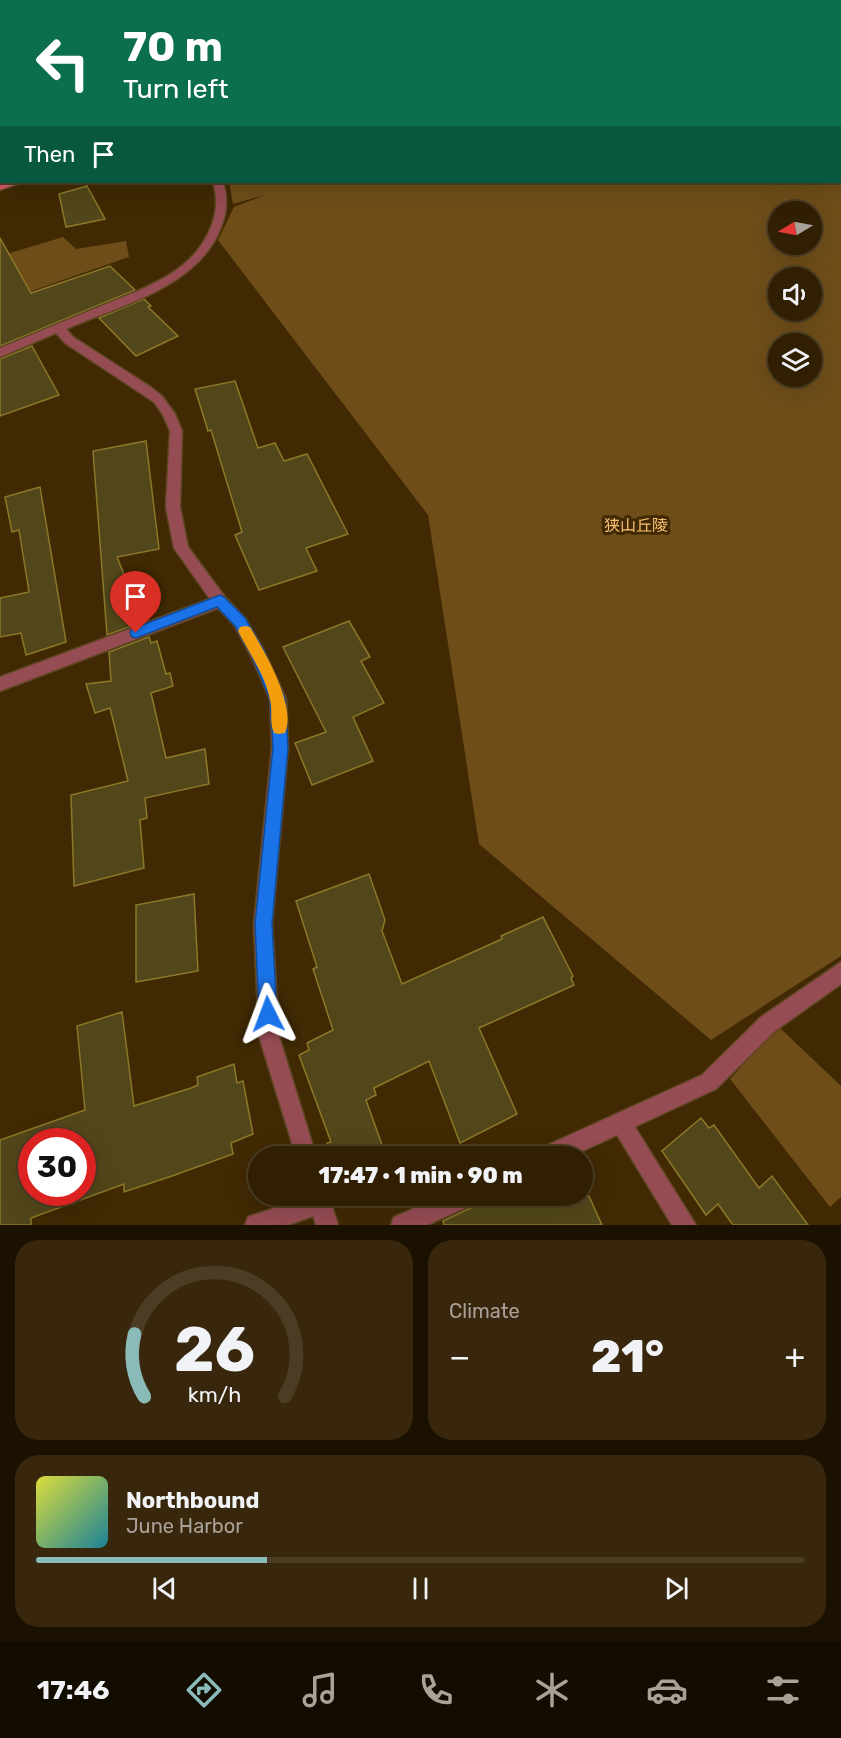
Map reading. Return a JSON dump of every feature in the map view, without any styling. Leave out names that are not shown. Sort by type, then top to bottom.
[{"type":"street","points":[[0,353],[160,285],[183,271],[199,256],[210,238],[223,204],[218,183]]},
{"type":"street","points":[[59,329],[69,340],[146,389],[158,399],[169,414],[176,431],[173,507],[182,548],[220,601],[240,622],[258,654],[278,699],[280,747],[264,924],[269,1036],[303,1146]]},
{"type":"street","points":[[0,684],[220,601]]},
{"type":"street","points":[[571,1146],[709,1082],[768,1024],[841,972]]},
{"type":"street","points":[[621,1123],[685,1225]]},
{"type":"street","points":[[256,1225],[302,1206]]},
{"type":"street","points":[[321,1206],[327,1225]]},
{"type":"street","points":[[402,1225],[444,1206]]},
{"type":"green space","name":"狭山丘陵","points":[[229,183],[841,183],[841,956],[711,1040],[479,844],[428,515],[218,240],[234,207],[265,195],[233,204]]},
{"type":"green space","points":[[63,237],[76,249],[126,241],[129,257],[0,302],[0,256]]},
{"type":"green space","points":[[778,1026],[841,1086],[841,1197],[830,1207],[730,1079]]},
{"type":"building","points":[[87,186],[105,219],[66,227],[59,194]]},
{"type":"building","points":[[0,238],[31,293],[110,266],[135,290],[0,346]]},
{"type":"building","points":[[144,299],[151,306],[148,307],[178,336],[136,356],[99,318]]},
{"type":"building","points":[[32,346],[59,395],[0,416],[0,359]]},
{"type":"building","points":[[235,381],[258,448],[275,443],[284,461],[307,454],[348,534],[306,548],[317,571],[259,590],[235,535],[242,532],[211,430],[208,431],[195,389]]},
{"type":"building","points":[[146,441],[159,549],[117,557],[143,622],[107,635],[93,451]]},
{"type":"building","points":[[40,487],[66,642],[26,655],[21,633],[0,637],[0,598],[29,592],[19,530],[12,532],[5,497]]},
{"type":"building","points":[[349,621],[370,657],[361,661],[384,703],[353,717],[373,761],[312,785],[295,743],[326,732],[283,647]]},
{"type":"building","points":[[149,637],[151,643],[157,641],[166,674],[170,673],[173,686],[151,693],[166,758],[205,749],[209,784],[145,798],[147,818],[140,820],[144,868],[74,886],[71,795],[128,781],[110,708],[95,713],[86,684],[111,681],[109,652]]},
{"type":"building","points":[[369,874],[385,920],[382,931],[402,984],[502,939],[501,936],[543,917],[573,976],[571,978],[574,985],[479,1028],[517,1114],[460,1143],[429,1061],[374,1088],[376,1095],[366,1100],[382,1146],[328,1146],[327,1143],[331,1142],[299,1055],[309,1050],[307,1043],[333,1030],[313,969],[317,967],[296,901]]},
{"type":"building","points":[[194,894],[198,971],[136,982],[136,905]]},
{"type":"building","points":[[122,1012],[134,1106],[191,1088],[198,1085],[197,1077],[234,1064],[237,1083],[243,1081],[253,1134],[231,1143],[233,1154],[124,1192],[124,1184],[96,1194],[96,1128],[34,1128],[85,1110],[77,1026]]},
{"type":"building","points":[[701,1118],[709,1128],[714,1125],[759,1188],[772,1176],[808,1225],[733,1225],[718,1204],[706,1215],[662,1151]]},
{"type":"building","points":[[18,1134],[18,1206],[64,1206],[31,1218],[31,1225],[0,1225],[0,1140]]},
{"type":"building","points":[[593,1205],[602,1225],[444,1225],[443,1221],[475,1206]]},
{"type":"slow traffic","points":[[245,631],[278,699],[279,728]]},
{"type":"route","points":[[136,633],[220,601],[240,622],[258,654],[278,699],[280,747],[264,924],[268,1014]]}]
